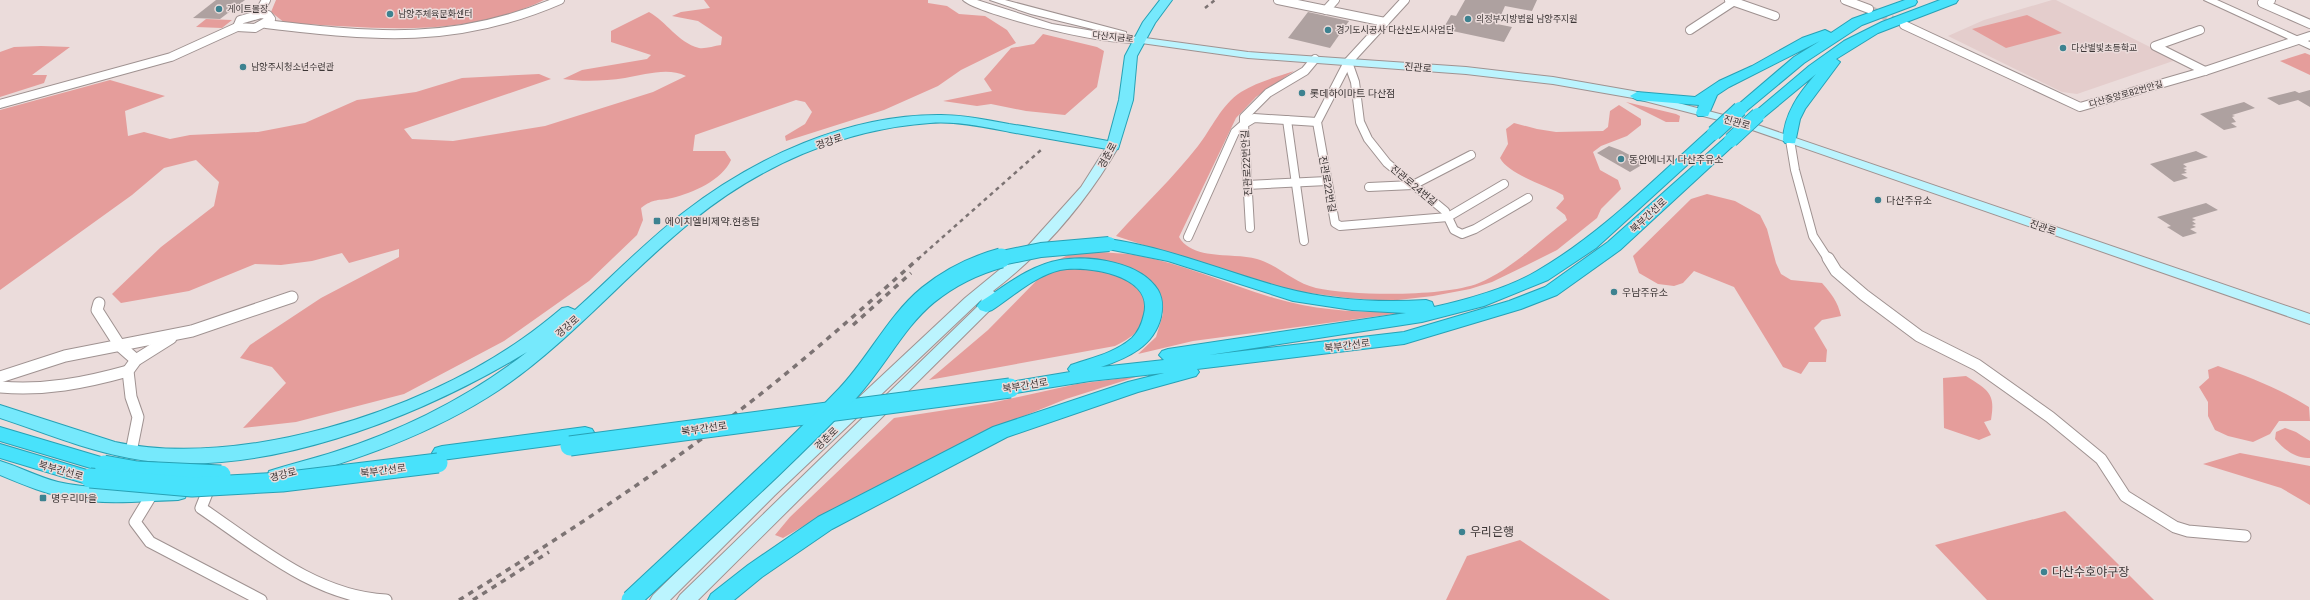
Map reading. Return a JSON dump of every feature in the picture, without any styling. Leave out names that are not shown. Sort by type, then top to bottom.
[{"type":"highway","name":"북부간선로","points":[[440,458],[570,446],[1015,382],[1077,369],[1422,316],[1478,302],[1542,276],[1590,244],[1740,109],[1799,60],[1856,22],[1919,0]]},
{"type":"highway","name":"북부간선로","points":[[0,451],[97,472],[192,487],[282,482],[586,434],[1015,382],[1241,358],[1404,338],[1458,323],[1551,291],[1580,272],[1614,246],[1758,116],[1810,72],[1849,44],[1885,25],[1952,0]]},
{"type":"highway","points":[[1637,96],[1698,101],[1724,84],[1757,69],[1807,41],[1856,22]]},
{"type":"highway","points":[[1790,140],[1789,130],[1801,103],[1849,44]]},
{"type":"highway","points":[[1703,113],[1711,93]]},
{"type":"highway","points":[[631,600],[799,445],[869,370],[918,306],[937,288],[965,273],[1006,256],[1042,248],[1109,244],[1140,247],[1280,292],[1312,299],[1413,308],[1478,302]]},
{"type":"highway","points":[[986,306],[1039,272],[1059,265],[1078,262],[1103,265],[1127,273],[1144,284],[1152,296],[1156,313],[1146,333],[1137,343],[1120,352],[1077,369]]},
{"type":"highway","points":[[719,600],[755,571],[825,523],[1000,432],[1134,386],[1241,358]]},
{"type":"highway","name":"북부간선로","points":[[0,434],[97,472]]},
{"type":"main road","name":"경춘로","points":[[660,600],[769,491],[970,300],[997,282],[1065,214],[1086,189],[1115,141],[1126,100],[1131,56],[1138,40],[1166,0]]},
{"type":"main road","name":"진관로","points":[[1138,40],[1215,51],[1535,78],[1596,87],[1637,96],[1742,123],[2310,319]]},
{"type":"main road","name":"경강로","points":[[0,411],[131,452],[181,457],[222,455],[280,445],[375,420],[414,406],[449,389],[520,348],[563,317],[677,214],[712,189],[746,169],[784,151],[833,133],[872,123],[938,112],[969,112],[1115,141]]},
{"type":"main road","name":"경강로","points":[[0,468],[58,489],[100,495],[152,494],[179,493],[257,481],[335,460],[395,436],[450,411],[480,394],[521,365],[686,218],[715,196],[756,172],[796,154],[828,141],[876,127],[933,118],[967,120],[1115,141]]},
{"type":"main road","name":"경춘로","points":[[686,600],[986,306],[997,282]]},
{"type":"main road","points":[[449,389],[461,387],[466,392],[450,411]]},
{"type":"main road","points":[[375,420],[360,428],[349,440],[359,445],[395,436]]},
{"type":"main road","points":[[100,495],[131,452]]},
{"type":"street","points":[[258,14],[266,0]]},
{"type":"street","points":[[0,104],[171,57],[237,27],[249,29],[266,24],[348,34],[404,35],[473,27],[529,13],[560,0]]},
{"type":"street","name":"다산지금로","points":[[968,0],[991,9],[1055,27],[1105,38],[1138,40]]},
{"type":"street","name":"다산지금로","points":[[995,0],[1047,16],[1110,30],[1138,40]]},
{"type":"street","points":[[1278,0],[1385,22]]},
{"type":"street","points":[[1326,10],[1335,0]]},
{"type":"street","points":[[1317,122],[1348,62],[1405,0]]},
{"type":"street","points":[[1845,0],[1869,9]]},
{"type":"street","points":[[2209,0],[2310,46]]},
{"type":"street","points":[[2259,1],[2271,0]]},
{"type":"street","points":[[1690,30],[1732,1],[1775,16]]},
{"type":"street","points":[[2259,1],[2310,24]]},
{"type":"street","points":[[237,27],[236,25],[240,20],[258,14],[270,17],[266,24]]},
{"type":"street","name":"다산중앙로82번안길","points":[[1904,25],[2080,107],[2205,72],[2310,36]]},
{"type":"street","points":[[2200,30],[2155,46],[2205,72]]},
{"type":"street","points":[[1188,237],[1236,132],[1244,124],[1244,116],[1268,93],[1305,71],[1315,59]]},
{"type":"street","name":"진관로24번길","points":[[1348,62],[1355,82],[1360,122],[1368,139],[1386,163],[1446,211],[1454,230],[1462,234],[1475,229],[1528,198]]},
{"type":"street","name":"진관로22번안길","points":[[1250,228],[1244,124],[1254,118],[1317,122]]},
{"type":"street","points":[[1287,120],[1304,241]]},
{"type":"street","name":"진관로22번길","points":[[1317,122],[1335,223],[1340,226],[1448,217]]},
{"type":"street","points":[[1790,140],[1795,170],[1812,236],[1836,271],[1864,296],[1918,336],[1977,365],[2050,417],[2101,459],[2125,496],[2148,511],[2175,527],[2188,531],[2245,536]]},
{"type":"street","points":[[1369,187],[1413,185],[1471,155]]},
{"type":"street","points":[[1248,185],[1327,181]]},
{"type":"street","points":[[1448,217],[1504,184]]},
{"type":"street","points":[[0,377],[19,368],[178,334],[241,316],[292,297]]},
{"type":"street","points":[[99,303],[97,310],[120,346],[136,360]]},
{"type":"street","points":[[0,387],[45,389],[84,383],[128,371],[136,360],[178,334]]},
{"type":"street","points":[[128,371],[131,397],[138,417],[131,452]]},
{"type":"street","points":[[209,488],[202,508],[298,574],[365,599],[386,600]]},
{"type":"street","points":[[152,494],[135,522],[150,542],[261,600]]},
{"type":"shaded area","name":"남양주체육문화센터","points":[[276,0],[544,0],[513,13],[481,21],[449,26],[384,28],[285,23],[271,12]]},
{"type":"shaded area","points":[[704,0],[928,0],[928,3],[947,6],[959,14],[985,16],[1007,30],[1016,43],[961,70],[938,86],[884,110],[786,141],[785,136],[805,124],[812,112],[805,102],[796,100],[695,135],[693,151],[725,151],[731,160],[727,167],[721,174],[698,189],[672,198],[653,201],[641,208],[643,220],[637,235],[589,281],[504,341],[404,394],[296,422],[243,428],[286,383],[272,367],[240,358],[250,345],[321,298],[399,257],[399,249],[349,263],[342,253],[312,261],[281,265],[255,264],[189,291],[121,303],[112,294],[161,247],[214,206],[219,182],[196,160],[164,168],[132,195],[0,290],[0,110],[110,80],[165,96],[125,111],[128,136],[144,132],[170,139],[190,135],[258,132],[305,123],[357,100],[416,92],[462,78],[539,74],[551,79],[404,129],[412,139],[453,141],[545,126],[653,92],[686,76],[679,73],[664,72],[602,80],[578,81],[563,79],[582,70],[647,59],[651,55],[611,42],[611,31],[649,12],[678,37],[691,45],[699,48],[707,48],[721,45],[722,37],[698,21],[672,16],[681,12],[710,8]]},
{"type":"shaded area","name":"다산별빛초등학교","points":[[2056,0],[2176,60],[2077,94],[2062,92],[1948,36],[1984,20]]},
{"type":"shaded area","points":[[2027,15],[2062,33],[2006,48],[1972,29]]},
{"type":"shaded area","points":[[206,19],[232,20],[222,28],[196,27]]},
{"type":"shaded area","points":[[1043,34],[1097,47],[1104,51],[1097,87],[1065,115],[1026,111],[991,104],[977,106],[943,101],[992,91],[984,79],[1011,48],[1034,44]]},
{"type":"shaded area","points":[[14,47],[70,47],[32,75],[47,75],[44,83],[0,97],[0,52]]},
{"type":"shaded area","points":[[2305,53],[2310,55],[2310,75],[2280,61]]},
{"type":"shaded area","points":[[1294,71],[1256,97],[1236,118],[1179,237],[1185,245],[1194,250],[1203,253],[1257,259],[1272,265],[1308,286],[1332,291],[1375,294],[1422,293],[1464,288],[1491,277],[1514,263],[1567,220],[1565,215],[1556,208],[1564,199],[1563,195],[1519,175],[1511,170],[1500,158],[1508,144],[1506,129],[1514,123],[1556,132],[1603,131],[1608,127],[1610,111],[1619,105],[1641,119],[1641,125],[1627,136],[1601,146],[1593,152],[1600,170],[1618,180],[1621,189],[1601,209],[1597,218],[1557,250],[1492,282],[1470,289],[1433,296],[1389,301],[1348,298],[1278,289],[1116,236],[1188,158],[1203,139],[1222,110],[1234,97],[1254,85]]},
{"type":"shaded area","points":[[1626,102],[1676,114],[1680,116],[1679,122],[1666,122]]},
{"type":"shaded area","points":[[1707,194],[1735,201],[1760,215],[1767,229],[1776,263],[1781,274],[1791,280],[1822,283],[1831,294],[1838,306],[1841,316],[1822,320],[1814,328],[1827,350],[1826,362],[1809,362],[1801,374],[1783,367],[1734,287],[1694,271],[1683,283],[1674,286],[1658,284],[1639,273],[1633,256],[1691,199]]},
{"type":"shaded area","points":[[1098,252],[1130,254],[1170,263],[1274,298],[1307,306],[1375,312],[1409,312],[1193,341],[1138,354],[1156,337],[1163,314],[1160,293],[1150,282],[1131,268],[1105,262],[1076,258],[1054,262],[1070,254]]},
{"type":"shaded area","points":[[1079,264],[1121,273],[1146,293],[1147,303],[1145,319],[1142,326],[1131,336],[1115,346],[929,380],[988,330],[1040,277],[1059,268]]},
{"type":"shaded area","points":[[2218,366],[2265,384],[2309,407],[2310,421],[2279,421],[2270,434],[2253,442],[2228,436],[2215,430],[2208,416],[2208,402],[2199,387],[2209,378],[2208,370]]},
{"type":"shaded area","points":[[1139,376],[1066,399],[994,428],[821,516],[783,538],[775,535],[790,517],[894,418],[991,403],[1077,384]]},
{"type":"shaded area","points":[[1966,376],[1985,389],[1991,398],[1991,420],[1984,422],[1991,435],[1979,440],[1944,428],[1943,378]]},
{"type":"shaded area","points":[[2285,428],[2296,432],[2310,441],[2310,458],[2295,455],[2286,450],[2275,439],[2276,432]]},
{"type":"shaded area","points":[[2240,453],[2310,466],[2310,505],[2281,488],[2203,464]]},
{"type":"shaded area","name":"다산수호야구장","points":[[2065,511],[2154,600],[1987,600],[1935,545]]},
{"type":"shaded area","points":[[1520,540],[1610,600],[1446,600],[1467,556]]},
{"type":"building","name":"게이트볼장","points":[[216,0],[245,0],[220,19],[193,18]]},
{"type":"building","name":"의정부지방법원 남양주지원","points":[[1465,0],[1537,0],[1532,11],[1505,6],[1497,24],[1512,27],[1504,42],[1443,29],[1451,15],[1456,16]]},
{"type":"building","name":"경기도시공사 다산신도시사업단","points":[[1308,12],[1349,21],[1330,48],[1288,38]]},
{"type":"building","points":[[2310,90],[2310,107],[2298,100],[2279,105],[2267,98],[2295,91],[2299,93]]},
{"type":"building","points":[[2244,102],[2255,108],[2232,115],[2235,116],[2232,117],[2236,122],[2231,123],[2237,127],[2224,130],[2200,114]]},
{"type":"building","name":"동안에너지 다산주유소","points":[[1609,146],[1645,163],[1630,172],[1597,153]]},
{"type":"building","points":[[2196,151],[2208,157],[2183,164],[2187,167],[2183,168],[2187,170],[2184,171],[2187,173],[2181,174],[2188,178],[2174,182],[2150,164]]},
{"type":"building","points":[[2206,203],[2218,210],[2192,218],[2196,220],[2192,221],[2196,224],[2192,225],[2196,227],[2190,229],[2197,233],[2183,237],[2167,227],[2171,226],[2157,217]]},
{"type":"tunnel","points":[[1869,9],[1902,24]]},
{"type":"railway","points":[[1205,8],[1215,0]]},
{"type":"railway","points":[[918,259],[1041,150]]},
{"type":"railway","points":[[459,600],[604,507],[710,433],[811,353],[919,258]]},
{"type":"railway","points":[[853,325],[911,273]]},
{"type":"railway","points":[[473,600],[549,552]]},
{"type":"place","name":"게이트볼장","points":[[219,9]]},
{"type":"place","name":"남양주체육문화센터","points":[[390,14]]},
{"type":"place","name":"의정부지방법원 남양주지원","points":[[1468,19]]},
{"type":"place","name":"경기도시공사 다산신도시사업단","points":[[1328,30]]},
{"type":"place","name":"다산별빛초등학교","points":[[2063,48]]},
{"type":"place","name":"남양주시청소년수련관","points":[[243,67]]},
{"type":"place","name":"롯데하이마트 다산점","points":[[1302,93]]},
{"type":"place","name":"동안에너지 다산주유소","points":[[1621,159]]},
{"type":"place","name":"다산주유소","points":[[1878,200]]},
{"type":"place","name":"에이치엘비제약.현충탑","points":[[657,221]]},
{"type":"place","name":"우남주유소","points":[[1614,292]]},
{"type":"place","name":"명우리마을","points":[[43,498]]},
{"type":"place","name":"우리은행","points":[[1462,532]]},
{"type":"place","name":"다산수호야구장","points":[[2044,572]]}]
